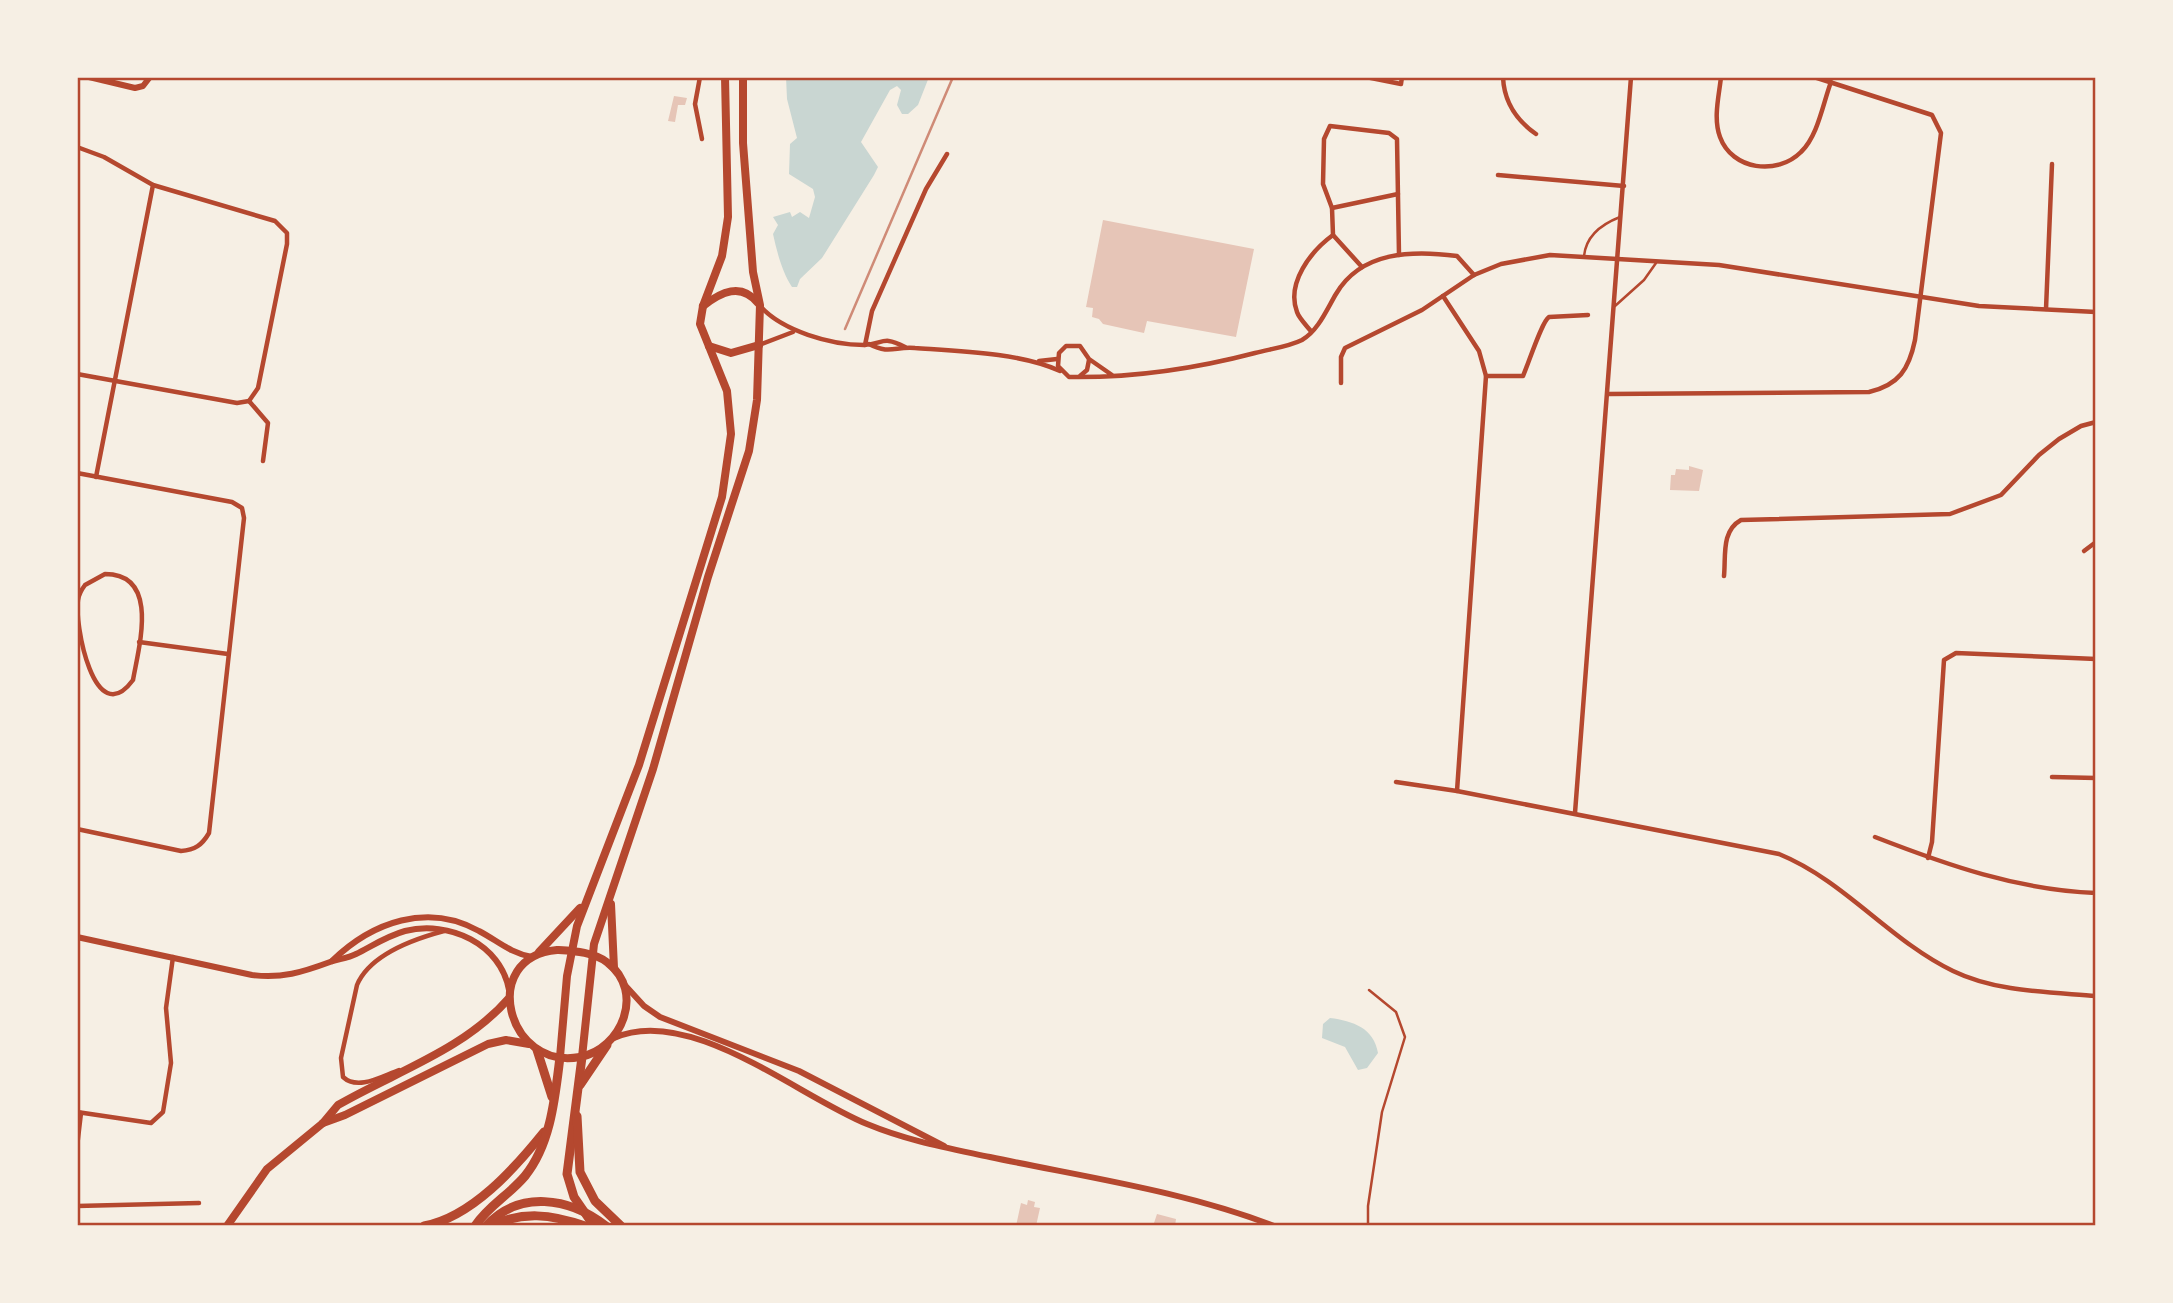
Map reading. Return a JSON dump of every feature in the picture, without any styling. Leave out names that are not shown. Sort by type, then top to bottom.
[{"type":"highway","points":[[579,1087],[611,1041]]},
{"type":"highway","points":[[534,1047],[553,1105]]},
{"type":"highway","points":[[582,1057],[567,1174],[574,1197],[594,1226]]},
{"type":"highway","points":[[474,1226],[526,1174],[543,1144],[553,1105],[560,1058]]},
{"type":"highway","points":[[576,1107],[580,1172],[595,1201],[621,1226]]},
{"type":"highway","points":[[424,1226],[444,1220],[469,1205],[510,1170],[548,1129]]},
{"type":"highway","points":[[487,1226],[503,1210],[519,1202],[544,1202],[583,1211],[606,1226]]},
{"type":"highway","points":[[487,1226],[533,1215],[552,1216],[585,1226]]},
{"type":"main road","points":[[560,1058],[571,951],[587,897],[639,765],[722,497],[729,464],[730,420],[727,391],[701,324],[703,306],[719,268],[728,217],[724,77]]},
{"type":"main road","points":[[582,1057],[592,955],[653,769],[708,577],[749,452],[757,400],[760,305],[752,272],[743,143],[743,77]]},
{"type":"main road","points":[[703,306],[723,292],[733,290],[747,293],[760,305]]},
{"type":"main road","points":[[709,346],[731,354],[759,345]]},
{"type":"main road","points":[[611,894],[611,947],[614,969]]},
{"type":"main road","points":[[228,1226],[267,1169],[323,1123],[338,1105],[479,1029],[509,994],[518,971],[567,926],[587,897]]},
{"type":"main road","points":[[323,1123],[488,1044],[506,1040],[534,1047],[560,1058],[582,1057],[611,1041],[627,1009],[623,983],[607,961],[571,951],[557,950],[534,955]]},
{"type":"main road","points":[[509,994],[515,1024],[534,1047]]},
{"type":"street","points":[[89,77],[135,88],[143,86],[150,77]]},
{"type":"street","points":[[700,77],[695,104],[702,139]]},
{"type":"street","points":[[1366,77],[1401,84],[1402,77]]},
{"type":"street","points":[[1503,77],[1508,103],[1521,124],[1536,134]]},
{"type":"street","points":[[1575,813],[1631,77]]},
{"type":"street","points":[[1721,77],[1717,115],[1720,137],[1738,160],[1766,167],[1788,162],[1802,151],[1815,127],[1830,82]]},
{"type":"street","points":[[1608,394],[1869,392],[1884,389],[1904,373],[1910,361],[1920,299],[1941,133],[1932,116],[1814,77]]},
{"type":"street","points":[[1362,267],[1333,235],[1332,208],[1323,184],[1324,139],[1330,127],[1389,133],[1396,139],[1399,255]]},
{"type":"street","points":[[77,148],[112,161],[153,185],[275,221],[287,233],[258,388],[249,401],[237,403],[77,374]]},
{"type":"street","points":[[867,345],[872,311],[926,189],[947,154]]},
{"type":"street","points":[[2046,309],[2052,164]]},
{"type":"street","points":[[1498,175],[1624,186]]},
{"type":"street","points":[[96,477],[153,185]]},
{"type":"street","points":[[1332,208],[1398,194]]},
{"type":"street","points":[[1310,330],[1297,313],[1296,285],[1316,247],[1333,235]]},
{"type":"street","points":[[1035,361],[1069,377],[1167,373],[1304,339],[1325,316],[1348,279],[1368,263],[1399,255],[1457,256],[1474,275]]},
{"type":"street","points":[[1341,383],[1341,356],[1345,348],[1443,296],[1474,275],[1530,257],[1584,256],[1657,260],[1787,274],[1920,299],[1979,306],[2096,312]]},
{"type":"street","points":[[1443,296],[1479,351],[1486,376],[1457,791]]},
{"type":"street","points":[[760,305],[781,326],[794,332],[867,345],[881,351],[894,352],[905,347]]},
{"type":"street","points":[[1486,376],[1523,376],[1536,349],[1544,321],[1549,317],[1588,315]]},
{"type":"street","points":[[759,345],[794,332]]},
{"type":"street","points":[[867,345],[887,340],[905,347],[1035,361],[1057,359]]},
{"type":"street","points":[[1061,372],[1057,359],[1062,349],[1075,345],[1084,348],[1090,359],[1112,375]]},
{"type":"street","points":[[1079,376],[1087,370],[1090,359]]},
{"type":"street","points":[[249,401],[268,423],[263,461]]},
{"type":"street","points":[[1724,576],[1727,534],[1732,525],[1741,520],[1950,514],[2001,495],[2039,455],[2059,439],[2081,426],[2096,422]]},
{"type":"street","points":[[77,473],[232,502],[242,508],[244,518],[209,833],[201,845],[192,850],[181,851],[77,829]]},
{"type":"street","points":[[2084,551],[2096,542]]},
{"type":"street","points":[[105,574],[125,577],[139,592],[142,603],[133,680],[125,689],[102,691],[92,679],[84,643],[78,600],[89,580],[105,574]]},
{"type":"street","points":[[139,642],[228,654]]},
{"type":"street","points":[[77,645],[84,643]]},
{"type":"street","points":[[1928,858],[1932,842],[1944,660],[1956,653],[2096,659]]},
{"type":"street","points":[[2052,777],[2096,778]]},
{"type":"street","points":[[1396,782],[1575,813],[1779,854],[1820,874],[1919,951],[1953,971],[2003,986],[2096,996]]},
{"type":"street","points":[[1875,837],[1928,858],[2036,888],[2096,893]]},
{"type":"street","points":[[331,962],[372,930],[396,920],[422,917],[464,924],[512,953],[534,955]]},
{"type":"street","points":[[77,937],[265,977],[294,975],[349,957],[405,931],[445,931],[474,942],[496,957],[506,972],[509,994]]},
{"type":"street","points":[[419,1062],[367,1082],[352,1083],[343,1077],[341,1058],[357,985],[366,970],[411,942],[445,931]]},
{"type":"street","points":[[77,1147],[79,1113],[152,1122],[163,1112],[171,1063],[166,1008],[173,957]]},
{"type":"street","points":[[623,983],[644,1006],[660,1017],[799,1072],[949,1149]]},
{"type":"street","points":[[611,1041],[644,1028],[681,1033],[776,1075],[864,1123],[933,1147],[1207,1205],[1274,1226]]},
{"type":"street","points":[[77,1206],[199,1203]]},
{"type":"lane","points":[[1584,256],[1585,244],[1591,237],[1607,222],[1622,216]]},
{"type":"lane","points":[[1614,306],[1644,280],[1657,260]]},
{"type":"lane","points":[[1368,1226],[1368,1206],[1382,1112],[1405,1037],[1396,1012],[1369,990]]},
{"type":"shaded area","points":[[786,77],[929,77],[918,105],[908,114],[902,114],[897,105],[901,90],[897,86],[890,90],[861,142],[878,167],[822,258],[800,279],[797,287],[792,287],[780,262],[773,234],[778,225],[773,217],[790,212],[792,217],[800,212],[809,218],[815,197],[813,189],[789,174],[790,144],[797,138],[787,99]]},
{"type":"shaded area","points":[[1330,1018],[1361,1027],[1372,1037],[1378,1053],[1367,1068],[1358,1070],[1345,1047],[1322,1038],[1323,1024]]},
{"type":"building","points":[[674,96],[687,98],[685,105],[678,105],[675,122],[668,121]]},
{"type":"building","points":[[1103,220],[1254,249],[1236,337],[1147,321],[1144,333],[1103,324],[1092,317],[1093,308],[1086,307]]},
{"type":"building","points":[[1689,466],[1703,470],[1699,491],[1670,490],[1671,475],[1675,475],[1676,469],[1689,470]]},
{"type":"building","points":[[1028,1200],[1035,1202],[1034,1207],[1040,1208],[1036,1226],[1016,1226],[1021,1203],[1027,1205]]},
{"type":"building","points":[[1157,1214],[1176,1219],[1175,1226],[1153,1226]]},
{"type":"railway","points":[[845,329],[953,77]]}]
